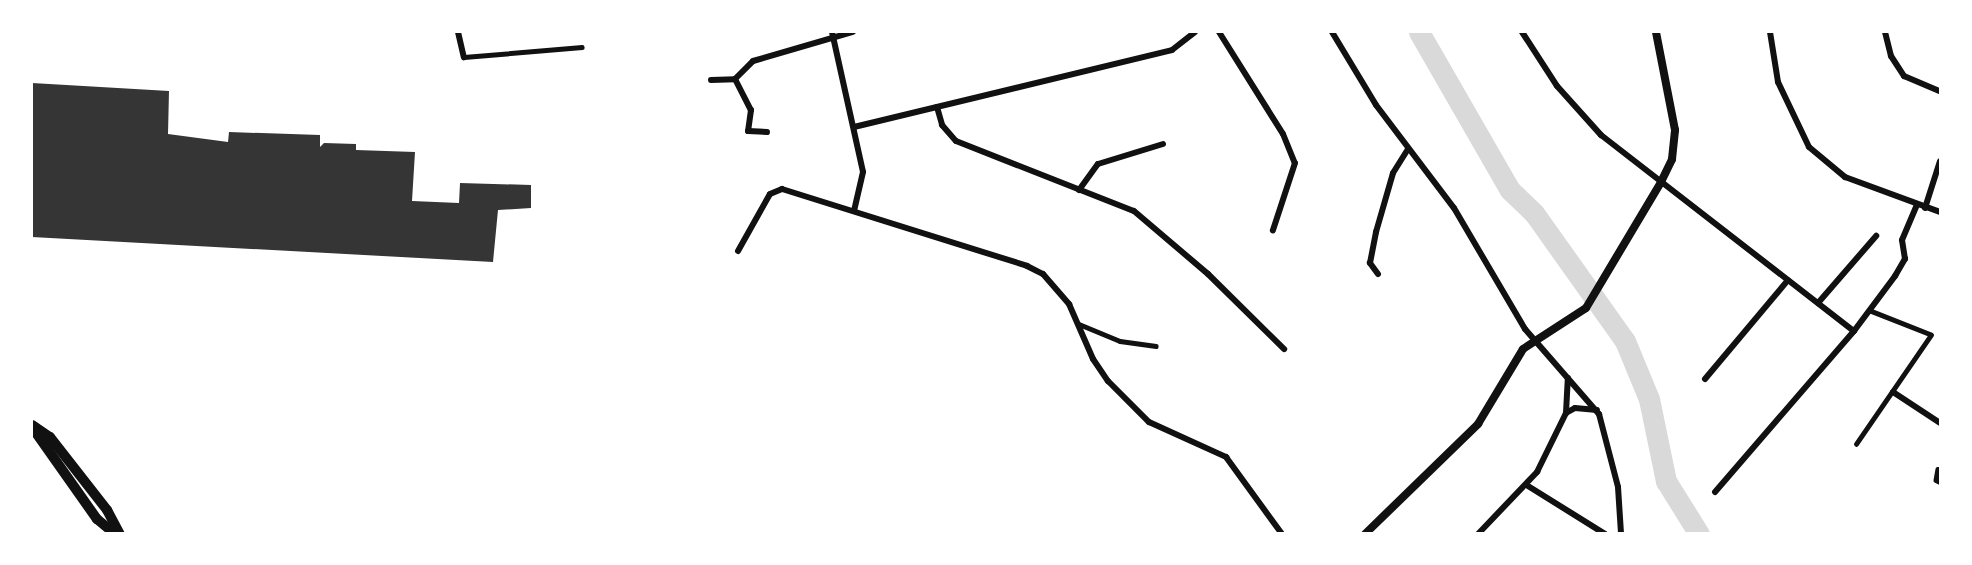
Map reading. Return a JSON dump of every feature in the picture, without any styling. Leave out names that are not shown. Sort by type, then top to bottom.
[{"type":"main road","points":[[32,426],[50,437],[107,510],[117,534]]},
{"type":"street","points":[[458,32],[464,57],[582,47]]},
{"type":"street","points":[[711,80],[735,79],[753,61],[833,34],[853,32]]},
{"type":"street","points":[[854,127],[1172,50],[1195,32]]},
{"type":"street","points":[[1219,32],[1283,134],[1295,163],[1273,230]]},
{"type":"street","points":[[1332,32],[1409,149],[1454,208],[1535,342],[1597,410],[1618,486],[1621,534]]},
{"type":"street","points":[[1522,32],[1573,107],[1661,182],[1854,331]]},
{"type":"street","points":[[1365,534],[1478,424],[1514,360],[1535,342],[1586,308],[1661,182],[1672,159],[1675,130],[1656,32]]},
{"type":"street","points":[[1770,32],[1777,82],[1809,147],[1845,177],[1941,212]]},
{"type":"street","points":[[1885,32],[1891,57],[1904,76],[1941,91]]},
{"type":"street","points":[[833,34],[864,177],[854,210]]},
{"type":"street","points":[[735,79],[751,110],[748,131],[767,132]]},
{"type":"street","points":[[937,107],[942,125],[956,141],[1134,211],[1208,274],[1283,349]]},
{"type":"street","points":[[1079,190],[1098,164],[1163,144]]},
{"type":"street","points":[[1378,274],[1368,265],[1392,173],[1409,149]]},
{"type":"street","points":[[1925,208],[1941,161]]},
{"type":"street","points":[[738,251],[775,189],[854,210],[1027,266],[1056,287],[1078,324],[1093,359],[1130,404],[1157,426],[1226,457],[1282,534]]},
{"type":"street","points":[[1715,492],[1870,311],[1903,264],[1902,240],[1917,205]]},
{"type":"street","points":[[1818,303],[1876,236]]},
{"type":"street","points":[[1705,379],[1788,280]]},
{"type":"street","points":[[1856,444],[1931,335],[1870,311]]},
{"type":"street","points":[[1078,324],[1120,341],[1156,346]]},
{"type":"street","points":[[1478,534],[1528,486],[1566,413],[1568,378]]},
{"type":"street","points":[[1893,392],[1941,424]]},
{"type":"street","points":[[1566,413],[1586,407],[1597,410]]},
{"type":"street","points":[[1938,470],[1936,480],[1941,482]]},
{"type":"street","points":[[1528,486],[1605,534]]},
{"type":"building","points":[[32,83],[169,91],[168,134],[228,142],[229,132],[320,135],[320,147],[324,143],[356,144],[356,150],[415,152],[412,201],[459,203],[460,183],[531,185],[531,208],[498,210],[493,262],[32,237]]},
{"type":"waterway","points":[[1419,32],[1510,190],[1534,213],[1625,341],[1649,399],[1666,481],[1699,534]]}]
